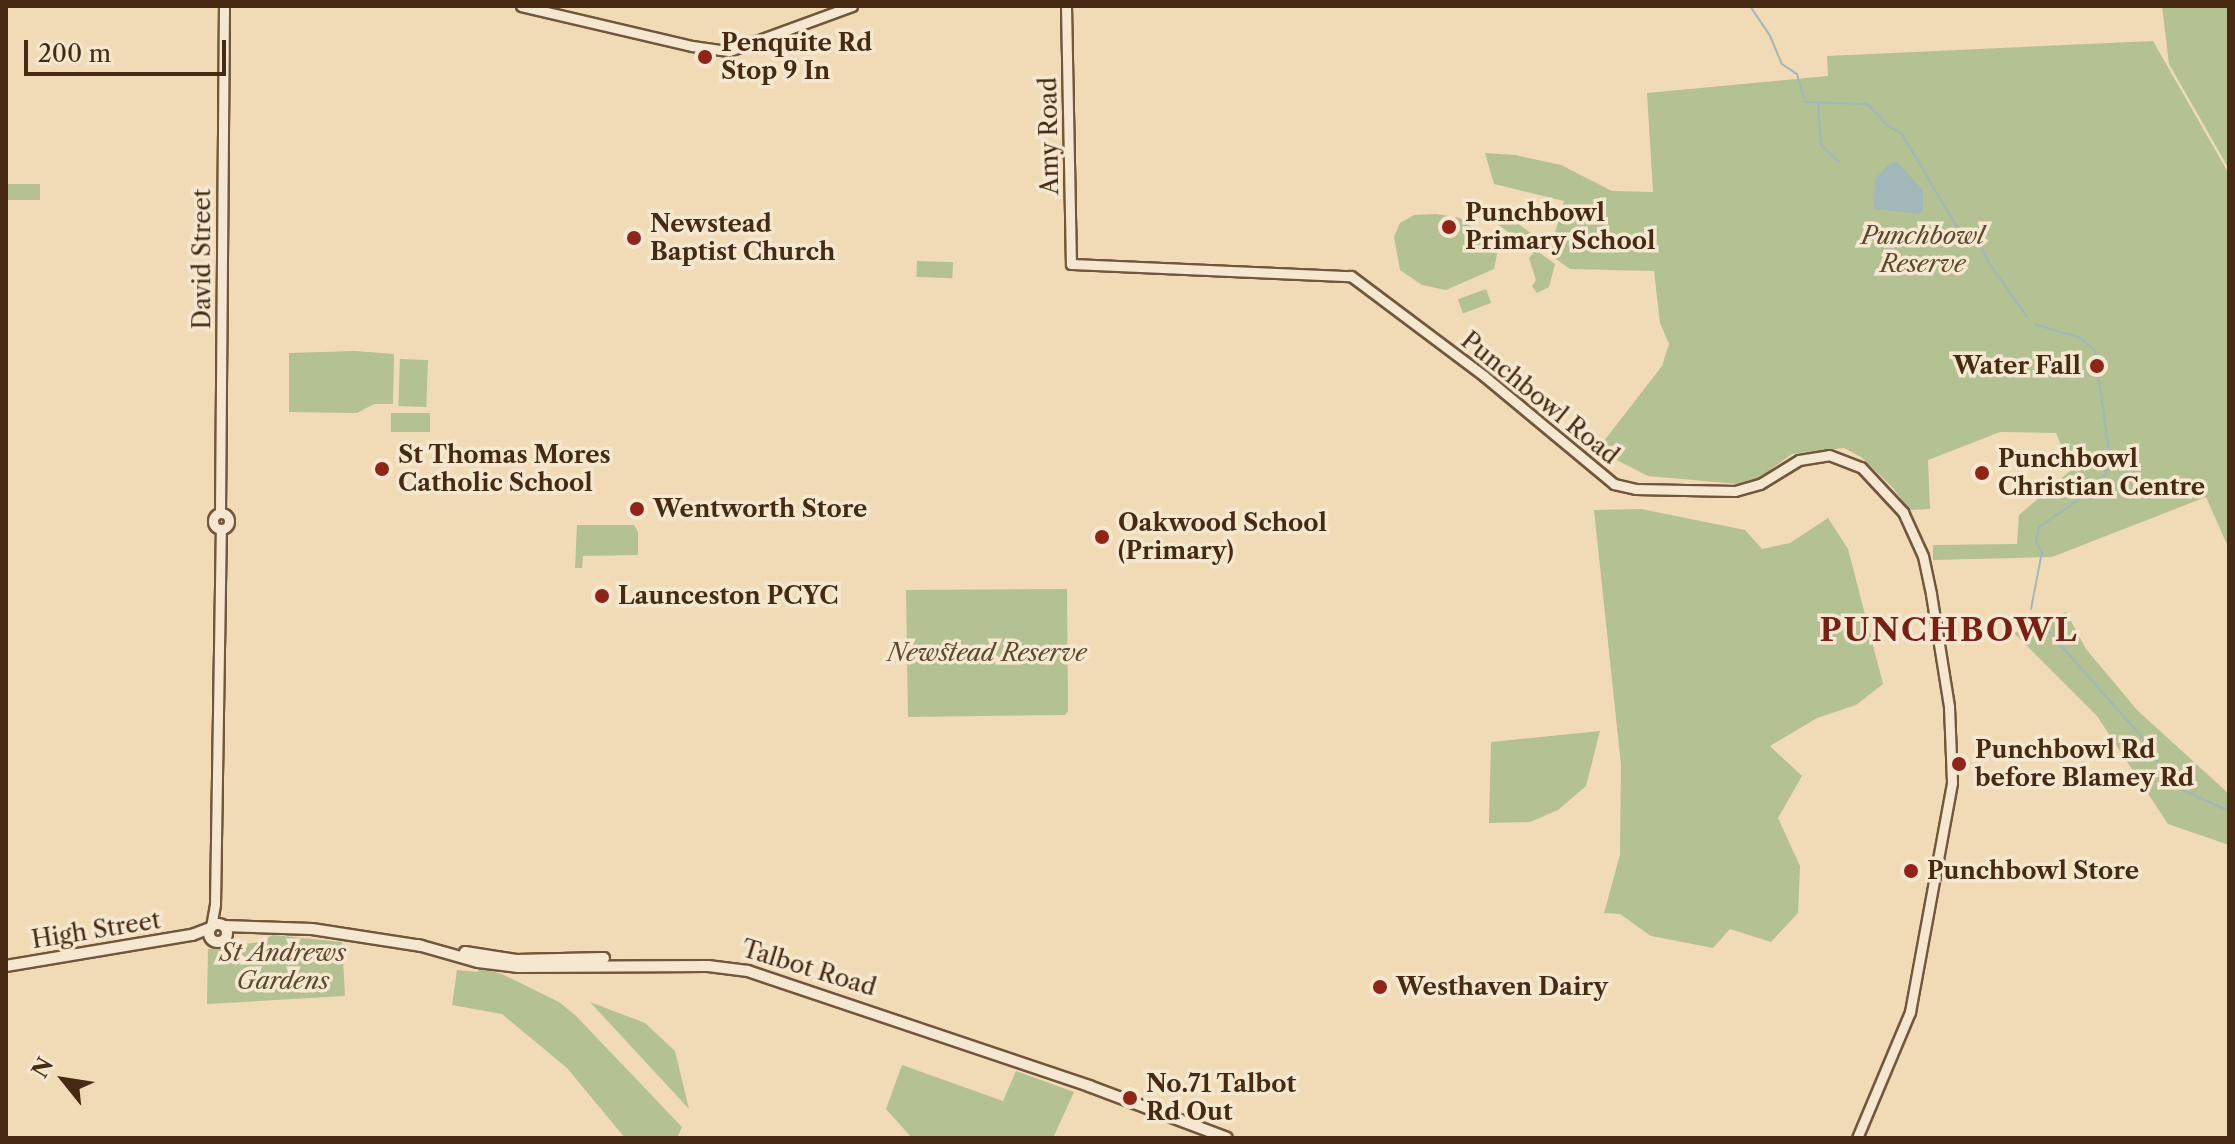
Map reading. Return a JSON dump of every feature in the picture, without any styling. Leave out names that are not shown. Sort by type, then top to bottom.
[{"type":"main road","name":"High Street","points":[[6,966],[192,935],[217,926],[312,929],[522,963]]},
{"type":"main road","points":[[217,926],[218,940]]},
{"type":"main road","points":[[217,926],[218,940]]},
{"type":"main road","name":"High Street","points":[[192,935],[218,940],[245,929]]},
{"type":"main road","name":"Talbot Road","points":[[522,963],[708,966],[748,971],[1227,1138]]},
{"type":"street","name":"David Street","points":[[217,926],[221,529],[229,521],[220,513],[224,6]]},
{"type":"street","points":[[521,6],[724,51],[741,49],[852,6]]},
{"type":"street","name":"Amy Road","points":[[1066,6],[1071,264]]},
{"type":"street","name":"Punchbowl Road","points":[[1071,264],[1351,276],[1484,376],[1614,484],[1635,489],[1735,491],[1760,484],[1799,460],[1829,455],[1861,467],[1890,495],[1911,526],[1926,570],[1949,707],[1952,776],[1912,1005],[1857,1138]]},
{"type":"green space","points":[[2162,6],[2229,6],[2229,169],[2169,64]]},
{"type":"green space","name":"Punchbowl Reserve","points":[[2153,41],[2229,174],[2229,549],[2206,497],[2052,557],[1933,560],[1933,545],[2017,544],[2019,515],[2071,470],[2056,433],[2000,432],[1928,460],[1930,509],[1909,510],[1893,488],[1861,457],[1844,448],[1792,454],[1749,485],[1648,476],[1597,450],[1662,366],[1669,344],[1660,323],[1654,271],[1570,269],[1549,254],[1564,201],[1494,184],[1485,153],[1515,155],[1561,165],[1612,191],[1653,192],[1647,93],[1828,76],[1827,56]]},
{"type":"green space","points":[[7,184],[40,184],[40,200],[7,200]]},
{"type":"green space","points":[[1436,214],[1460,218],[1486,237],[1497,254],[1494,269],[1446,290],[1422,285],[1400,270],[1394,237],[1400,223],[1414,215]]},
{"type":"green space","points":[[1506,214],[1530,233],[1522,243],[1498,224]]},
{"type":"green space","points":[[1536,250],[1555,264],[1549,287],[1537,293],[1532,286],[1536,280],[1529,258]]},
{"type":"green space","points":[[917,261],[953,262],[952,278],[916,277]]},
{"type":"green space","points":[[1486,289],[1491,303],[1463,313],[1458,299]]},
{"type":"green space","points":[[355,351],[394,354],[393,404],[374,404],[357,413],[289,412],[289,353]]},
{"type":"green space","points":[[400,359],[428,360],[426,407],[398,406]]},
{"type":"green space","points":[[391,413],[430,413],[430,432],[391,432]]},
{"type":"green space","points":[[1641,509],[1745,530],[1762,549],[1790,543],[1828,518],[1848,549],[1883,684],[1856,705],[1817,718],[1770,746],[1802,776],[1778,818],[1800,866],[1798,913],[1771,942],[1730,929],[1713,948],[1651,936],[1620,914],[1604,913],[1620,855],[1621,765],[1594,510]]},
{"type":"green space","points":[[577,525],[634,525],[638,532],[638,555],[583,556],[582,568],[575,568]]},
{"type":"green space","name":"Newstead Reserve","points":[[1067,589],[1068,711],[1065,715],[908,717],[906,590]]},
{"type":"green space","points":[[2066,612],[2086,649],[2137,710],[2229,794],[2229,845],[2168,824],[2097,716],[2014,633]]},
{"type":"green space","points":[[1600,731],[1586,786],[1558,810],[1530,822],[1489,823],[1491,742]]},
{"type":"green space","name":"St Andrews Gardens","points":[[273,935],[342,942],[345,996],[207,1004],[208,949],[259,942]]},
{"type":"green space","points":[[479,968],[502,974],[559,1002],[575,1015],[682,1127],[677,1138],[625,1138],[567,1068],[502,1014],[452,1005],[457,970],[478,972]]},
{"type":"green space","points":[[590,1002],[645,1023],[675,1051],[689,1109]]},
{"type":"green space","points":[[902,1065],[1003,1101],[1016,1071],[1074,1092],[1053,1138],[912,1138],[886,1109]]},
{"type":"water","points":[[1897,162],[1923,190],[1923,210],[1919,214],[1874,209],[1875,179],[1890,163]]},
{"type":"waterway","points":[[1750,6],[1770,36],[1782,64],[1797,74],[1805,102],[1867,104],[1888,126],[1902,134],[1955,224],[1981,246],[1989,263],[2027,317]]},
{"type":"waterway","points":[[1818,104],[1821,145],[1839,162]]},
{"type":"waterway","points":[[2031,609],[2042,552],[2036,542],[2039,527],[2096,488],[2111,466],[2095,351],[2081,338],[2034,324]]},
{"type":"waterway","points":[[2040,622],[2144,739],[2166,775],[2179,788],[2229,811]]},
{"type":"place","name":"Penquite Rd Stop 9 In","points":[[705,57]]},
{"type":"place","name":"Punchbowl Primary School","points":[[1449,227]]},
{"type":"place","name":"Newstead Baptist Church","points":[[634,238]]},
{"type":"place","name":"Water Fall","points":[[2097,366]]},
{"type":"place","name":"St Thomas Mores Catholic School","points":[[382,469]]},
{"type":"place","name":"Punchbowl Christian Centre","points":[[1982,473]]},
{"type":"place","name":"Wentworth Store","points":[[637,509]]},
{"type":"place","name":"Oakwood School (Primary)","points":[[1102,537]]},
{"type":"place","name":"Launceston PCYC","points":[[602,596]]},
{"type":"place","name":"Punchbowl Rd before Blamey Rd","points":[[1959,764]]},
{"type":"place","name":"Punchbowl Store","points":[[1911,871]]},
{"type":"place","name":"Westhaven Dairy","points":[[1380,987]]},
{"type":"place","name":"No.71 Talbot Rd Out","points":[[1130,1098]]},
{"type":"district","name":"PUNCHBOWL","points":[[1949,630]]}]
